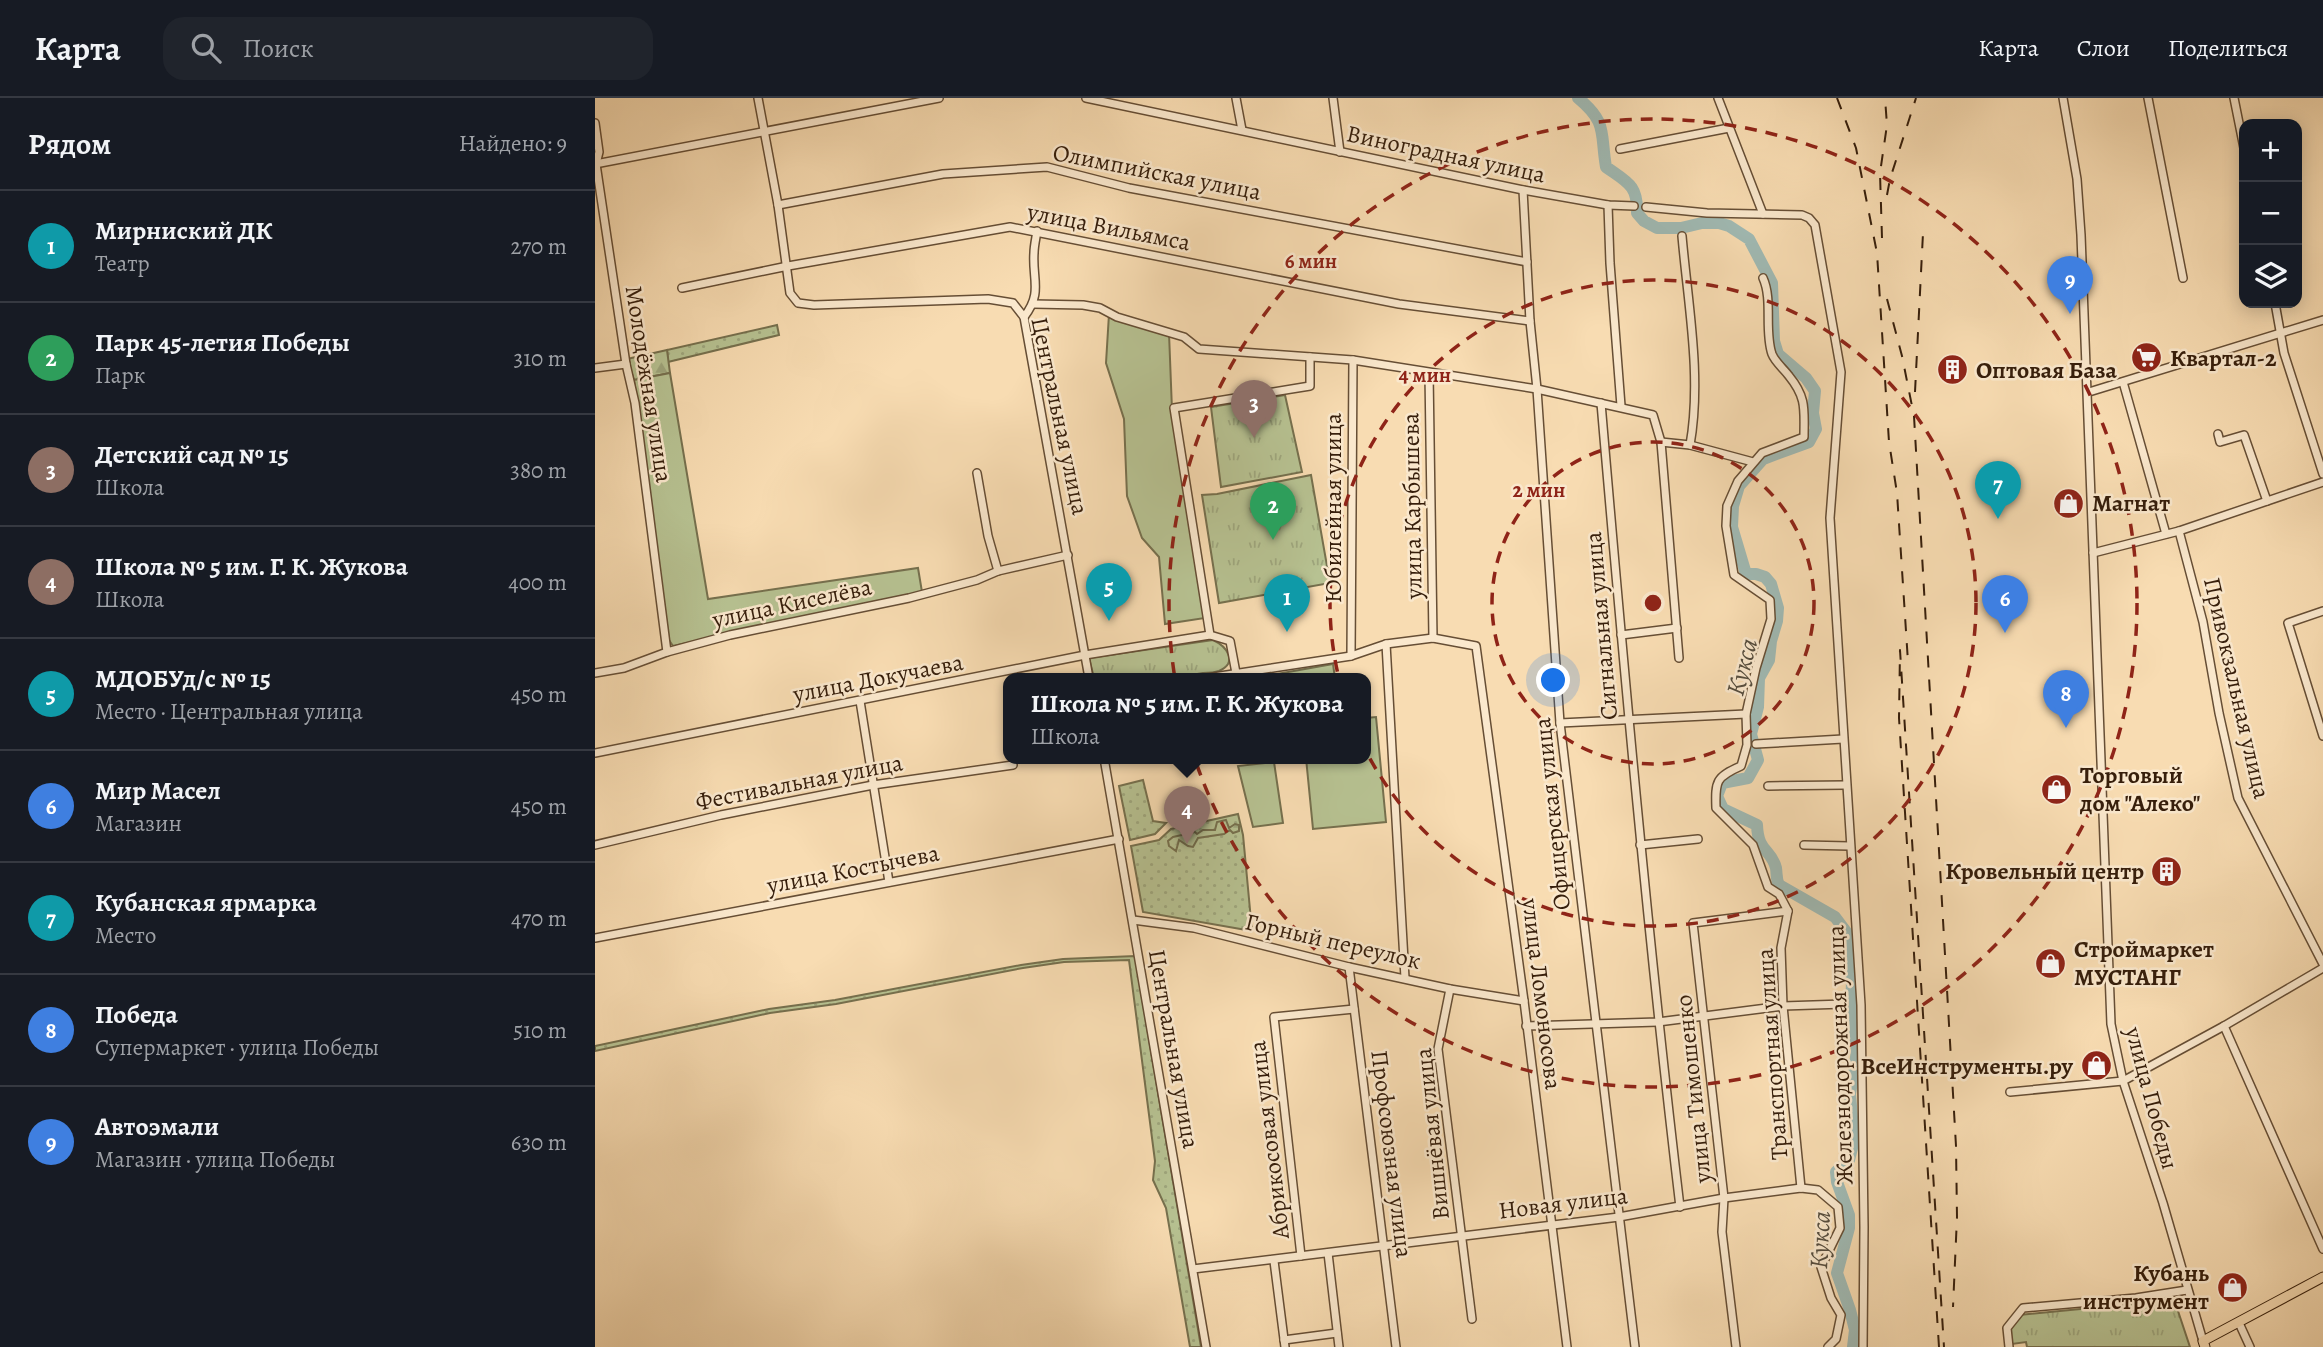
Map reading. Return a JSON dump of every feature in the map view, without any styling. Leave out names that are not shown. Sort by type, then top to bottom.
[{"type":"main road","points":[[2204,1344],[2323,1277]]},
{"type":"street","name":"Центральная улица","points":[[758,98],[778,205],[790,293],[798,303],[806,306],[988,299],[1013,303],[1024,317],[1088,673]]},
{"type":"street","points":[[596,164],[939,98]]},
{"type":"street","name":"Виноградная улица","points":[[1086,98],[1523,190],[1608,205],[1634,206]]},
{"type":"street","points":[[1136,98],[1138,109]]},
{"type":"street","points":[[1236,98],[1242,130]]},
{"type":"street","points":[[1333,98],[1340,152]]},
{"type":"street","points":[[1718,98],[1763,214]]},
{"type":"street","name":"улица Победы","points":[[2063,98],[2078,190],[2089,392],[2092,553],[2111,1024],[2123,1081],[2163,1203],[2204,1344]]},
{"type":"street","points":[[2148,98],[2183,278]]},
{"type":"street","points":[[2234,98],[2239,123]]},
{"type":"street","name":"Молодёжная улица","points":[[595,123],[599,152],[596,164],[626,364],[635,403],[667,652]]},
{"type":"street","points":[[1620,149],[1729,128]]},
{"type":"street","name":"Олимпийская улица","points":[[778,205],[943,174],[1047,167],[1129,188],[1527,262]]},
{"type":"street","name":"Офицерская улица","points":[[1523,190],[1560,723],[1635,1347]]},
{"type":"street","points":[[1608,205],[1621,406]]},
{"type":"street","name":"Железнодорожная улица","points":[[1646,207],[1707,213],[1802,215],[1815,225],[1840,359],[1830,518],[1858,1004],[1863,1347]]},
{"type":"street","name":"улица Вильямса","points":[[682,288],[788,266],[1010,227],[1399,304],[1530,321]]},
{"type":"street","points":[[1024,317],[1033,304],[1036,281],[1033,254],[1037,231]]},
{"type":"street","points":[[1682,236],[1696,415],[1690,445]]},
{"type":"street","points":[[1763,278],[1767,288],[1766,306],[1773,355],[1801,391],[1804,437],[1762,453],[1738,481],[1727,506],[1726,526],[1734,575],[1770,600],[1771,619],[1746,714],[1747,745],[1741,766],[1723,774],[1715,788],[1716,808],[1753,845],[1768,887],[1779,894],[1788,911]]},
{"type":"street","points":[[1033,304],[1100,308],[1117,317],[1184,337],[1199,349],[1353,360],[1537,389],[1653,415],[1661,442],[1679,658]]},
{"type":"street","points":[[2277,308],[2284,353],[2323,474]]},
{"type":"street","points":[[2089,392],[2323,320]]},
{"type":"street","points":[[1310,357],[1310,386],[1174,408],[1210,635],[1230,641],[1236,673],[1351,656],[1386,644],[1433,638]]},
{"type":"street","name":"Юбилейная улица","points":[[1351,656],[1353,360]]},
{"type":"street","points":[[595,368],[626,364]]},
{"type":"street","name":"улица Карбышева","points":[[1429,373],[1433,638]]},
{"type":"street","points":[[2123,382],[2166,534]]},
{"type":"street","name":"Сигнальная улица","points":[[1601,403],[1640,845],[1680,1207]]},
{"type":"street","points":[[2218,434],[2220,442],[2244,435],[2267,501]]},
{"type":"street","points":[[1661,442],[1690,445],[1753,462]]},
{"type":"street","points":[[977,473],[988,536],[998,571]]},
{"type":"street","points":[[2092,553],[2179,531],[2323,482]]},
{"type":"street","name":"Привокзальная улица","points":[[2179,531],[2203,622],[2218,713],[2238,798],[2323,966]]},
{"type":"street","name":"улица Киселёва","points":[[595,673],[624,668],[667,652],[730,635],[925,594],[977,580],[998,571],[1069,555]]},
{"type":"street","points":[[2323,611],[2288,623],[2323,736]]},
{"type":"street","points":[[1621,635],[1677,628]]},
{"type":"street","name":"улица Докучаева","points":[[595,753],[1085,655],[1210,635]]},
{"type":"street","name":"улица Ломоносова","points":[[1433,638],[1475,646],[1524,1001],[1567,1347]]},
{"type":"street","points":[[1386,644],[1405,978]]},
{"type":"street","points":[[860,701],[889,882]]},
{"type":"street","points":[[1560,723],[1746,714]]},
{"type":"street","points":[[1756,744],[1843,739]]},
{"type":"street","name":"Центральная улица","points":[[1105,764],[1206,1347]]},
{"type":"street","name":"Фестивальная улица","points":[[595,845],[721,815],[873,785],[1013,765]]},
{"type":"street","points":[[1768,786],[1846,785]]},
{"type":"street","name":"улица Костычева","points":[[595,939],[1119,839]]},
{"type":"street","points":[[1640,845],[1698,839]]},
{"type":"street","points":[[1804,845],[1849,846]]},
{"type":"street","name":"Транспортная улица","points":[[1788,911],[1781,948],[1783,1006],[1801,1188]]},
{"type":"street","name":"улица Тимошенко","points":[[1736,1347],[1722,1232],[1724,1198],[1693,922],[1788,911]]},
{"type":"street","name":"Горный переулок","points":[[1133,920],[1194,928],[1349,967],[1450,989],[1524,1001]]},
{"type":"street","points":[[2010,1092],[2123,1081],[2224,1026],[2323,966]]},
{"type":"street","name":"Профсоюзная улица","points":[[1349,967],[1396,1347]]},
{"type":"street","name":"Вишнёвая улица","points":[[1450,989],[1438,1048],[1472,1318]]},
{"type":"street","points":[[1526,1026],[1658,1022],[1783,1006],[1844,1004]]},
{"type":"street","name":"Абрикосовая улица","points":[[1301,1256],[1274,1017],[1354,1009]]},
{"type":"street","points":[[2224,1026],[2323,1249]]},
{"type":"street","name":"Железнодорожная улица","points":[[1801,1188],[1818,1190],[1838,1207],[1840,1228],[1821,1267],[1831,1298],[1842,1315],[1836,1339],[1828,1347]]},
{"type":"street","name":"Новая улица","points":[[1193,1269],[1619,1217],[1724,1198],[1801,1188]]},
{"type":"street","points":[[1328,1253],[1339,1347]]},
{"type":"street","name":"Абрикосовая улица","points":[[1274,1261],[1285,1344]]},
{"type":"street","points":[[2010,1347],[2007,1328],[2023,1308],[2136,1298],[2187,1290]]},
{"type":"street","points":[[2239,1322],[2250,1347]]},
{"type":"street","points":[[1285,1344],[1337,1333]]},
{"type":"green space","points":[[1109,314],[1169,333],[1172,410],[1205,618],[1165,624],[1159,557],[1142,538],[1127,496],[1124,419],[1106,363]]},
{"type":"green space","points":[[777,325],[779,335],[668,362],[667,350]]},
{"type":"green space","points":[[667,350],[670,373],[634,380],[627,359]]},
{"type":"green space","points":[[670,373],[708,599],[918,568],[922,592],[673,646],[669,640],[634,380]]},
{"type":"green space","points":[[1285,395],[1302,472],[1221,487],[1211,407]]},
{"type":"green space","points":[[1311,475],[1330,583],[1219,603],[1202,495]]},
{"type":"green space","points":[[1213,640],[1226,650],[1229,659],[1225,667],[1213,673],[1093,673],[1089,658]]},
{"type":"green space","points":[[1333,664],[1334,673],[1283,673]]},
{"type":"green space","points":[[1376,717],[1386,822],[1313,829],[1307,764],[1371,764],[1371,718]]},
{"type":"green space","points":[[1274,764],[1283,823],[1253,827],[1238,766]]},
{"type":"green space","points":[[1143,780],[1153,821],[1166,823],[1155,834],[1130,840],[1119,786]]},
{"type":"green space","points":[[1238,814],[1243,835],[1252,931],[1143,912],[1131,846],[1159,840],[1171,829]]},
{"type":"green space","points":[[1226,820],[1229,828],[1235,824],[1239,825],[1239,831],[1233,833],[1230,830],[1224,834],[1198,838],[1193,847],[1179,840],[1176,851],[1169,846],[1168,841],[1173,837],[1215,830],[1217,822]]},
{"type":"green space","points":[[1135,956],[1201,1347],[1190,1347],[1166,1208],[1153,1180],[1155,1161],[1129,960],[1064,962],[1023,968],[836,1004],[770,1013],[595,1051],[595,1046],[769,1009],[835,1000],[1021,965],[1063,959]]},
{"type":"green space","points":[[2162,1301],[2172,1303],[2177,1308],[2190,1347],[2027,1347],[2026,1342],[2012,1344],[2011,1328],[2019,1315]]},
{"type":"waterway","name":"Кукса","points":[[1578,98],[1594,114],[1601,129],[1606,167],[1630,185],[1636,196],[1637,213],[1644,221],[1657,228],[1719,223],[1749,239],[1772,283],[1774,341],[1778,354],[1806,378],[1815,391],[1813,413],[1816,429],[1809,442],[1763,459],[1739,486],[1733,506],[1732,527],[1746,574],[1765,577],[1771,584],[1778,608],[1769,660],[1759,678],[1758,707],[1751,734],[1758,760],[1748,778],[1722,783],[1717,796],[1723,809],[1757,825],[1762,846],[1774,862],[1779,885],[1835,917],[1847,933],[1852,982],[1851,1009],[1857,1051],[1850,1094],[1854,1140],[1849,1160],[1836,1172],[1849,1215],[1849,1228],[1837,1273],[1855,1330],[1853,1347]]},
{"type":"railway","points":[[1837,98],[1856,148],[1877,253],[1889,442],[1897,493],[1908,662]]},
{"type":"railway","points":[[1882,238],[1880,173],[1887,125],[1885,98]]},
{"type":"railway","points":[[1887,195],[1916,98]]},
{"type":"railway","points":[[1915,392],[1923,233]]},
{"type":"railway","points":[[1887,299],[1914,416],[1956,1146],[1957,1217],[1953,1307]]},
{"type":"railway","points":[[1939,1347],[1899,718],[1900,650],[1944,1347]]},
{"type":"place","name":"Автоэмали","points":[[2070,314]]},
{"type":"place","name":"Квартал-2","points":[[2147,358]]},
{"type":"place","name":"Оптовая База","points":[[1953,370]]},
{"type":"place","name":"Детский сад № 15","points":[[1254,438]]},
{"type":"place","name":"Магнат","points":[[2069,503]]},
{"type":"place","name":"Кубанская ярмарка","points":[[1998,519]]},
{"type":"place","name":"Парк 45-летия Победы","points":[[1273,540]]},
{"type":"place","name":"МДОБУд/с № 15","points":[[1109,621]]},
{"type":"place","name":"Мирниский ДК","points":[[1287,632]]},
{"type":"place","name":"Мир Масел","points":[[2005,633]]},
{"type":"place","name":"Победа","points":[[2066,728]]},
{"type":"place","name":"Торговый дом \"Алеко\"","points":[[2057,789]]},
{"type":"place","name":"Школа № 5 им. Г. К. Жукова","points":[[1187,844]]},
{"type":"place","name":"Кровельный центр","points":[[2167,871]]},
{"type":"place","name":"Строймаркет МУСТАНГ","points":[[2051,963]]},
{"type":"place","name":"ВсеИнструменты.ру","points":[[2096,1066]]},
{"type":"place","name":"Кубань инструмент","points":[[2232,1287]]}]
